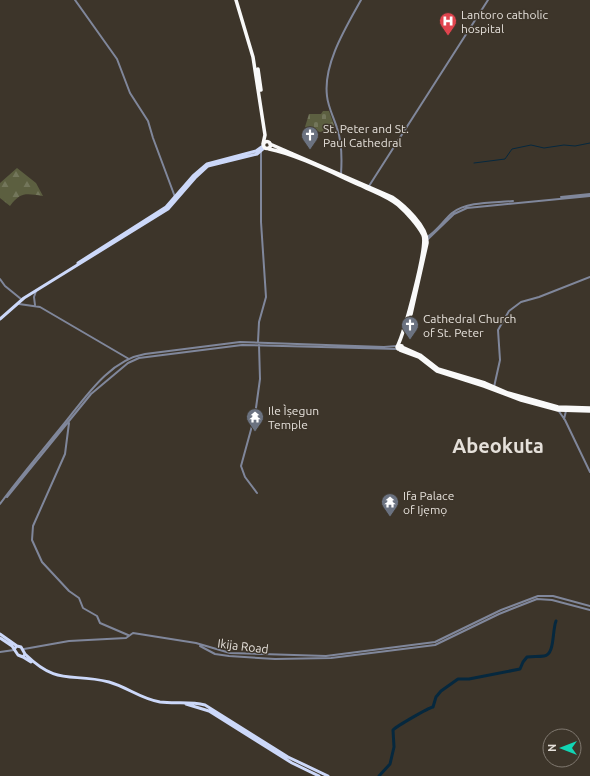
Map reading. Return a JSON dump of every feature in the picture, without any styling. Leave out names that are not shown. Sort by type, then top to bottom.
[{"type":"highway","points":[[237,0],[257,64],[270,143],[269,149]]},
{"type":"highway","points":[[237,0],[253,57],[263,122],[263,147]]},
{"type":"highway","points":[[263,147],[270,143]]},
{"type":"highway","points":[[270,143],[369,186],[402,204],[420,226],[427,239],[400,347]]},
{"type":"highway","points":[[263,147],[281,152],[346,179],[397,204],[423,235],[424,245],[421,265]]},
{"type":"highway","points":[[400,347],[420,355],[438,369],[558,407],[590,410]]},
{"type":"highway","points":[[400,347],[419,357],[428,366],[441,373],[558,410],[590,410]]},
{"type":"main road","points":[[0,318],[21,299],[153,216],[175,198],[193,176],[207,164],[256,152],[263,147]]},
{"type":"main road","points":[[0,318],[37,290],[168,209],[195,178],[208,166],[263,147]]},
{"type":"main road","points":[[0,634],[18,646],[42,669],[58,676],[108,682],[154,701],[196,702],[205,705],[288,757],[328,776]]},
{"type":"main road","points":[[0,638],[16,654],[24,653],[52,676],[108,683],[154,702],[187,704],[204,709],[295,765],[319,776]]},
{"type":"main road","points":[[13,650],[18,646]]},
{"type":"street","points":[[74,0],[117,59],[130,94],[148,121],[175,198]]},
{"type":"street","points":[[341,174],[339,134],[327,99],[327,84],[332,58],[351,16],[361,0]]},
{"type":"street","points":[[369,186],[488,0]]},
{"type":"street","points":[[257,493],[242,471],[242,462],[248,445],[255,415],[260,379],[259,322],[266,297],[261,222],[263,147]]},
{"type":"street","points":[[427,239],[454,214],[467,208],[590,195]]},
{"type":"street","points":[[494,387],[500,360],[498,330],[509,311],[521,302],[539,297],[590,277]]},
{"type":"street","points":[[0,279],[21,299]]},
{"type":"street","points":[[35,305],[34,297],[37,290]]},
{"type":"street","points":[[18,304],[35,305],[83,331],[129,359]]},
{"type":"street","points":[[0,505],[88,393],[106,376],[129,359],[145,354],[230,343],[400,347]]},
{"type":"street","points":[[0,505],[69,422],[77,408],[91,394],[128,363],[144,357],[192,352],[233,345],[259,344]]},
{"type":"street","points":[[558,410],[590,472]]},
{"type":"street","points":[[564,420],[566,411]]},
{"type":"street","points":[[69,422],[66,438],[66,451],[32,526],[32,540],[42,562],[69,591],[79,598],[83,608],[97,616],[100,623],[129,636],[133,633],[196,643]]},
{"type":"street","name":"Ikija Road","points":[[196,643],[230,653],[326,656],[434,642],[501,610],[538,596],[553,596],[590,606]]},
{"type":"street","name":"Ikija Road","points":[[196,643],[208,651],[229,656],[268,659],[331,658],[435,645],[499,614],[537,599],[552,600],[590,610]]},
{"type":"street","points":[[24,653],[31,648],[69,641],[126,638],[133,633]]},
{"type":"street","points":[[0,652],[13,650]]},
{"type":"green space","points":[[323,111],[329,111],[335,128],[320,132],[305,127],[309,114],[321,114]]},
{"type":"green space","points":[[17,168],[36,183],[43,196],[21,196],[10,206],[0,198],[0,183]]},
{"type":"waterway","points":[[474,163],[505,159],[512,149],[531,145],[544,148],[564,145],[575,146],[590,143]]},
{"type":"waterway","points":[[379,776],[390,764],[394,747],[393,730],[425,710],[433,707],[436,697],[441,691],[458,679],[469,679],[520,669],[527,657],[548,655],[552,647],[556,621]]},
{"type":"place","name":"Lantoro catholic hospital","points":[[448,36]]},
{"type":"place","name":"St. Peter and St. Paul Cathedral","points":[[310,150]]},
{"type":"place","name":"Cathedral Church of St. Peter","points":[[410,340]]},
{"type":"place","name":"Ile Ìṣegun Temple","points":[[255,432]]},
{"type":"place","name":"Ifa Palace of Ijẹmọ","points":[[390,517]]},
{"type":"district","name":"Abeokuta","points":[[498,445]]}]
